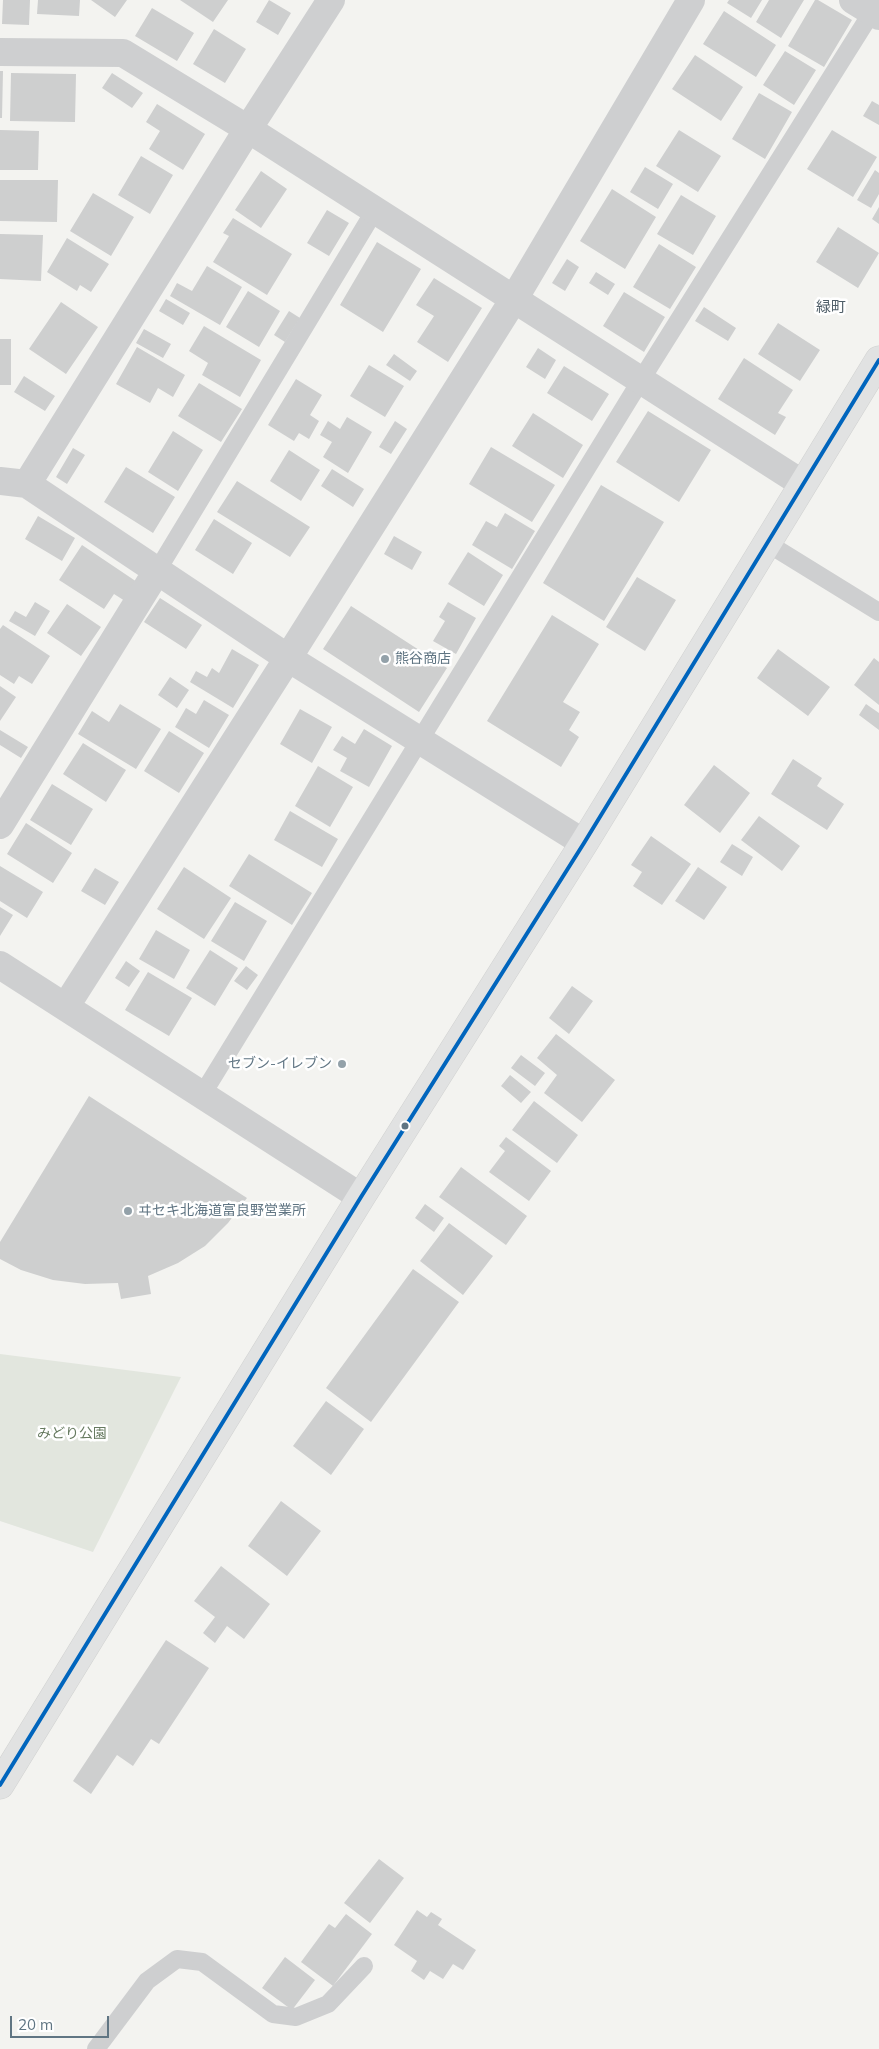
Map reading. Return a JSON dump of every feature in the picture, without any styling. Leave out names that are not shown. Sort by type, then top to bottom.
[{"type":"highway","points":[[0,1784],[361,1197],[584,843],[879,360]]},
{"type":"street","points":[[27,484],[248,129],[331,0]]},
{"type":"street","points":[[66,1006],[514,299],[691,0]]},
{"type":"street","points":[[0,52],[123,53],[248,129],[803,484]]},
{"type":"street","points":[[0,481],[27,484],[288,658],[584,843]]},
{"type":"street","points":[[0,825],[156,571]]},
{"type":"street","points":[[0,965],[361,1197]]},
{"type":"lane","points":[[202,1095],[871,7]]},
{"type":"lane","points":[[156,571],[375,210]]},
{"type":"lane","points":[[767,543],[879,612]]},
{"type":"lane","points":[[96,2049],[146,1981],[177,1959],[202,1962],[273,2014],[296,2017],[328,2004],[364,1966]]},
{"type":"green space","name":"みどり公園","points":[[0,1354],[181,1377],[93,1552],[0,1521]]},
{"type":"building","points":[[3,0],[30,0],[29,25],[2,24]]},
{"type":"building","points":[[38,0],[80,0],[79,16],[37,14]]},
{"type":"building","points":[[91,0],[127,0],[115,17]]},
{"type":"building","points":[[180,0],[228,0],[213,22]]},
{"type":"building","points":[[269,0],[291,13],[278,35],[256,22]]},
{"type":"building","points":[[729,0],[762,0],[751,18],[727,3]]},
{"type":"building","points":[[769,0],[804,0],[781,38],[756,22]]},
{"type":"building","points":[[815,0],[852,20],[824,67],[788,46]]},
{"type":"building","points":[[152,8],[194,33],[177,61],[135,36]]},
{"type":"building","points":[[724,11],[776,45],[756,77],[703,44]]},
{"type":"building","points":[[214,29],[246,49],[225,83],[193,64]]},
{"type":"building","points":[[785,51],[816,70],[794,105],[763,85]]},
{"type":"building","points":[[695,55],[743,87],[721,121],[672,89]]},
{"type":"building","points":[[0,71],[3,71],[2,118],[0,118]]},
{"type":"building","points":[[11,73],[76,74],[75,122],[10,121]]},
{"type":"building","points":[[112,73],[143,93],[132,108],[102,88]]},
{"type":"building","points":[[759,93],[792,112],[765,159],[732,139]]},
{"type":"building","points":[[872,101],[879,105],[879,125],[863,116]]},
{"type":"building","points":[[157,104],[205,134],[183,170],[149,149],[160,131],[146,122]]},
{"type":"building","points":[[0,130],[39,131],[38,170],[0,170]]},
{"type":"building","points":[[679,130],[721,156],[698,192],[656,166]]},
{"type":"building","points":[[832,130],[877,157],[853,197],[807,169]]},
{"type":"building","points":[[141,156],[173,175],[150,214],[118,195]]},
{"type":"building","points":[[645,167],[673,184],[658,209],[630,192]]},
{"type":"building","points":[[875,170],[879,173],[879,194],[871,208],[857,200]]},
{"type":"building","points":[[261,171],[287,189],[261,228],[235,210]]},
{"type":"building","points":[[0,180],[58,180],[57,222],[0,221]]},
{"type":"building","points":[[612,189],[656,217],[625,269],[580,241]]},
{"type":"building","points":[[93,193],[134,217],[111,256],[70,231]]},
{"type":"building","points":[[681,195],[716,216],[693,255],[657,234]]},
{"type":"building","points":[[879,207],[879,224],[872,219]]},
{"type":"building","points":[[327,210],[349,223],[329,256],[307,243]]},
{"type":"building","points":[[233,218],[292,254],[267,295],[213,262],[229,236],[223,233]]},
{"type":"building","points":[[838,227],[879,253],[858,288],[816,262]]},
{"type":"building","points":[[0,234],[43,235],[41,281],[0,279]]},
{"type":"building","points":[[67,238],[109,264],[91,292],[80,285],[77,291],[47,272]]},
{"type":"building","points":[[377,242],[421,269],[383,332],[340,305]]},
{"type":"building","points":[[659,244],[696,267],[670,309],[633,287]]},
{"type":"building","points":[[567,259],[579,267],[565,291],[552,283]]},
{"type":"building","points":[[207,266],[242,287],[220,325],[170,296],[177,283],[192,291]]},
{"type":"building","points":[[596,272],[615,284],[608,295],[589,283]]},
{"type":"building","points":[[434,278],[482,308],[448,362],[417,342],[434,316],[416,305]]},
{"type":"building","points":[[248,291],[280,311],[259,347],[226,327]]},
{"type":"building","points":[[624,292],[665,317],[644,352],[603,326]]},
{"type":"building","points":[[166,299],[190,313],[183,325],[159,311]]},
{"type":"building","points":[[61,302],[98,327],[66,374],[29,349]]},
{"type":"building","points":[[704,307],[736,328],[728,341],[695,321]]},
{"type":"building","points":[[289,311],[300,318],[285,342],[274,335]]},
{"type":"building","points":[[778,323],[820,350],[800,381],[758,354]]},
{"type":"building","points":[[204,326],[261,360],[240,397],[202,375],[208,363],[189,351]]},
{"type":"building","points":[[144,329],[171,344],[163,358],[136,343]]},
{"type":"building","points":[[0,339],[11,339],[11,385],[0,385]]},
{"type":"building","points":[[137,347],[185,375],[173,397],[158,388],[150,403],[116,384]]},
{"type":"building","points":[[538,348],[556,360],[545,379],[526,367]]},
{"type":"building","points":[[394,354],[417,371],[410,381],[386,365]]},
{"type":"building","points":[[744,358],[793,390],[778,413],[786,417],[775,435],[718,399]]},
{"type":"building","points":[[369,365],[404,386],[385,417],[350,396]]},
{"type":"building","points":[[564,366],[609,394],[592,421],[547,393]]},
{"type":"building","points":[[24,376],[55,396],[45,411],[14,392]]},
{"type":"building","points":[[296,379],[322,395],[310,415],[319,421],[309,439],[299,433],[294,441],[268,425]]},
{"type":"building","points":[[199,383],[242,409],[221,442],[178,416]]},
{"type":"building","points":[[648,411],[711,450],[679,502],[616,462]]},
{"type":"building","points":[[533,413],[583,445],[563,478],[512,446]]},
{"type":"building","points":[[347,417],[372,432],[348,473],[323,457],[332,442],[320,435],[328,421],[340,429]]},
{"type":"building","points":[[395,421],[407,429],[391,454],[379,447]]},
{"type":"building","points":[[173,431],[203,450],[178,491],[148,472]]},
{"type":"building","points":[[491,447],[555,485],[532,522],[469,484]]},
{"type":"building","points":[[73,448],[85,455],[67,484],[56,477]]},
{"type":"building","points":[[289,450],[320,470],[301,501],[270,481]]},
{"type":"building","points":[[126,467],[175,497],[153,533],[104,502]]},
{"type":"building","points":[[332,469],[364,489],[353,507],[321,486]]},
{"type":"building","points":[[237,481],[310,527],[290,557],[217,512]]},
{"type":"building","points":[[601,485],[664,522],[604,621],[543,583]]},
{"type":"building","points":[[505,513],[535,531],[512,569],[472,545],[486,521],[497,527]]},
{"type":"building","points":[[38,516],[75,538],[62,561],[25,539]]},
{"type":"building","points":[[214,519],[252,543],[233,574],[195,550]]},
{"type":"building","points":[[394,536],[422,552],[412,570],[384,554]]},
{"type":"building","points":[[82,545],[137,582],[125,601],[114,594],[104,609],[59,580]]},
{"type":"building","points":[[468,552],[503,575],[484,606],[448,584]]},
{"type":"building","points":[[637,577],[676,600],[645,651],[606,627]]},
{"type":"building","points":[[160,598],[202,625],[186,649],[144,622]]},
{"type":"building","points":[[35,602],[50,611],[35,636],[9,621],[15,611],[26,617]]},
{"type":"building","points":[[448,602],[476,618],[456,654],[433,641],[445,621],[439,617]]},
{"type":"building","points":[[67,604],[101,627],[81,656],[47,633]]},
{"type":"building","name":"熊谷商店","points":[[351,606],[447,668],[419,712],[323,649]]},
{"type":"building","points":[[552,615],[599,644],[563,702],[580,712],[569,730],[579,737],[561,767],[487,721]]},
{"type":"building","points":[[3,625],[50,656],[32,684],[19,676],[14,684],[0,675],[0,629]]},
{"type":"building","points":[[232,649],[259,665],[233,708],[190,682],[196,671],[207,677],[212,668],[219,673]]},
{"type":"building","points":[[778,649],[830,687],[808,716],[757,678]]},
{"type":"building","points":[[874,658],[879,662],[879,705],[854,685]]},
{"type":"building","points":[[170,677],[189,690],[177,708],[158,695]]},
{"type":"building","points":[[0,686],[16,697],[0,721]]},
{"type":"building","points":[[204,700],[229,715],[209,748],[175,727],[186,708],[196,714]]},
{"type":"building","points":[[120,704],[161,729],[136,769],[78,734],[92,711],[109,722]]},
{"type":"building","points":[[866,704],[879,713],[879,730],[859,715]]},
{"type":"building","points":[[300,709],[332,727],[312,763],[280,744]]},
{"type":"building","points":[[364,729],[392,746],[369,787],[340,771],[347,758],[333,750],[342,736],[355,744]]},
{"type":"building","points":[[0,730],[28,747],[21,758],[0,745]]},
{"type":"building","points":[[169,731],[204,753],[179,793],[144,771]]},
{"type":"building","points":[[83,743],[126,770],[106,802],[63,774]]},
{"type":"building","points":[[793,759],[822,778],[817,786],[844,804],[827,830],[771,794]]},
{"type":"building","points":[[714,765],[750,793],[720,833],[684,805]]},
{"type":"building","points":[[318,766],[353,787],[330,827],[295,806]]},
{"type":"building","points":[[52,784],[93,809],[71,845],[30,820]]},
{"type":"building","points":[[290,811],[338,839],[322,867],[274,840]]},
{"type":"building","points":[[759,816],[800,846],[782,871],[741,840]]},
{"type":"building","points":[[26,823],[72,853],[53,883],[7,854]]},
{"type":"building","points":[[651,836],[691,864],[662,905],[633,886],[642,872],[631,865]]},
{"type":"building","points":[[732,844],[753,857],[742,876],[720,862]]},
{"type":"building","points":[[249,854],[312,893],[292,925],[229,886]]},
{"type":"building","points":[[0,866],[43,892],[27,918],[0,901]]},
{"type":"building","points":[[184,867],[231,898],[204,939],[157,909]]},
{"type":"building","points":[[698,867],[727,887],[704,920],[675,901]]},
{"type":"building","points":[[95,868],[119,882],[105,905],[81,891]]},
{"type":"building","points":[[235,902],[267,921],[244,961],[211,941]]},
{"type":"building","points":[[0,907],[13,915],[0,936]]},
{"type":"building","points":[[156,930],[190,950],[174,979],[139,959]]},
{"type":"building","points":[[210,950],[238,968],[215,1006],[186,988]]},
{"type":"building","points":[[126,961],[140,971],[129,987],[115,978]]},
{"type":"building","points":[[246,966],[258,975],[247,990],[234,981]]},
{"type":"building","points":[[148,972],[192,998],[169,1036],[125,1010]]},
{"type":"building","points":[[572,986],[593,1001],[569,1034],[549,1018]]},
{"type":"building","points":[[556,1034],[615,1080],[582,1122],[544,1093],[557,1075],[537,1058]]},
{"type":"building","points":[[521,1055],[545,1073],[535,1086],[511,1068]]},
{"type":"building","points":[[510,1075],[531,1092],[521,1103],[501,1086]]},
{"type":"building","name":"ヰセキ北海道富良野営業所","points":[[89,1096],[247,1198],[228,1223],[205,1246],[178,1263],[148,1276],[151,1294],[121,1299],[118,1283],[85,1284],[53,1280],[21,1270],[0,1259],[0,1242]]},
{"type":"building","points":[[534,1101],[578,1135],[557,1163],[512,1130]]},
{"type":"building","points":[[506,1137],[551,1171],[529,1201],[489,1172],[505,1151],[499,1146]]},
{"type":"building","points":[[461,1167],[527,1216],[506,1245],[439,1197]]},
{"type":"building","points":[[425,1204],[444,1218],[434,1232],[415,1218]]},
{"type":"building","points":[[449,1223],[493,1256],[463,1295],[420,1261]]},
{"type":"building","points":[[413,1269],[459,1302],[371,1422],[326,1388]]},
{"type":"building","points":[[326,1401],[364,1429],[331,1475],[293,1446]]},
{"type":"building","points":[[281,1501],[321,1531],[287,1576],[248,1546]]},
{"type":"building","points":[[221,1566],[270,1604],[244,1639],[227,1626],[215,1643],[203,1633],[215,1617],[194,1601]]},
{"type":"building","points":[[166,1640],[209,1668],[159,1744],[151,1739],[133,1766],[117,1755],[91,1794],[73,1781]]},
{"type":"building","points":[[379,1859],[404,1878],[370,1923],[344,1903]]},
{"type":"building","points":[[417,1910],[427,1917],[431,1912],[442,1919],[438,1925],[476,1950],[463,1970],[453,1964],[443,1979],[430,1971],[424,1980],[411,1971],[417,1961],[394,1945]]},
{"type":"building","points":[[346,1914],[372,1934],[333,1986],[301,1962],[329,1924],[335,1928]]},
{"type":"building","points":[[285,1957],[315,1980],[292,2010],[262,1988]]},
{"type":"transit line","points":[[0,1785],[361,1197],[584,843],[879,360]]},
{"type":"place","name":"熊谷商店","points":[[385,659]]},
{"type":"place","name":"セブン-イレブン","points":[[342,1064]]},
{"type":"place","name":"ヰセキ北海道富良野営業所","points":[[128,1211]]},
{"type":"district","name":"緑町","points":[[831,307]]}]
